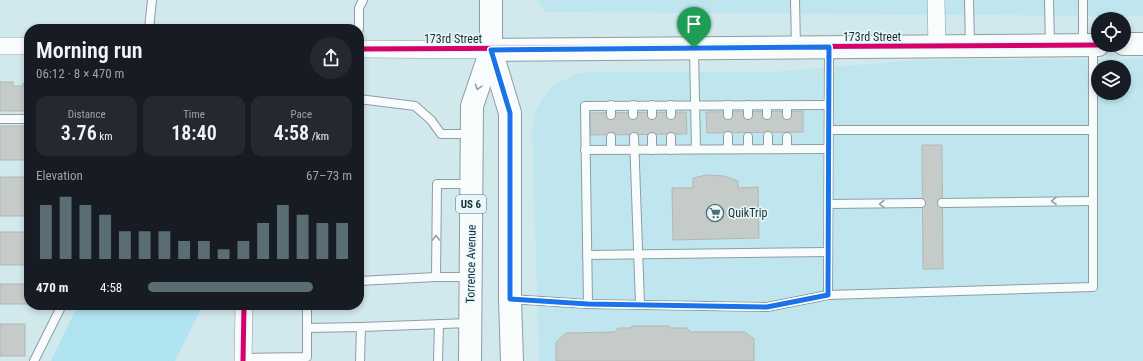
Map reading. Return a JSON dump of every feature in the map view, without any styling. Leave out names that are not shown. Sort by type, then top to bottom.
[{"type":"main road","name":"Torrence Avenue","points":[[491,0],[491,50],[510,113],[510,299],[512,361]]},
{"type":"main road","points":[[1131,44],[1143,44]]},
{"type":"main road","name":"173rd Street","points":[[491,50],[1091,45]]},
{"type":"main road","name":"Torrence Avenue","points":[[470,361],[472,106],[491,50]]},
{"type":"street","points":[[936,0],[937,46]]},
{"type":"street","points":[[0,46],[24,46]]},
{"type":"street","name":"173rd Street","points":[[364,49],[491,50]]},
{"type":"street","points":[[243,359],[244,310]]},
{"type":"lane","points":[[150,24],[152,0]]},
{"type":"lane","points":[[359,24],[359,8],[363,0]]},
{"type":"lane","points":[[795,0],[796,48]]},
{"type":"lane","points":[[969,0],[970,46]]},
{"type":"lane","points":[[1049,0],[1050,45]]},
{"type":"lane","points":[[1083,0],[1091,45]]},
{"type":"lane","points":[[828,295],[829,47]]},
{"type":"lane","points":[[694,48],[696,149]]},
{"type":"lane","points":[[510,299],[588,304],[767,307],[828,295],[1093,287],[1093,130],[1091,52]]},
{"type":"lane","points":[[364,100],[415,106],[431,120],[441,134],[472,134]]},
{"type":"lane","points":[[588,304],[584,106],[633,104],[829,104]]},
{"type":"lane","points":[[633,104],[633,115]]},
{"type":"lane","points":[[652,104],[652,115]]},
{"type":"lane","points":[[611,105],[611,115]]},
{"type":"lane","points":[[671,105],[671,115]]},
{"type":"lane","points":[[728,105],[728,115]]},
{"type":"lane","points":[[748,105],[748,115]]},
{"type":"lane","points":[[767,105],[767,115]]},
{"type":"lane","points":[[787,105],[787,115]]},
{"type":"lane","points":[[0,119],[24,120]]},
{"type":"lane","points":[[829,130],[1093,130]]},
{"type":"lane","points":[[652,136],[652,150]]},
{"type":"lane","points":[[671,136],[671,150]]},
{"type":"lane","points":[[728,136],[728,149]]},
{"type":"lane","points":[[768,136],[768,149]]},
{"type":"lane","points":[[611,137],[611,150]]},
{"type":"lane","points":[[634,137],[640,304]]},
{"type":"lane","points":[[748,137],[748,149]]},
{"type":"lane","points":[[787,137],[787,149]]},
{"type":"lane","points":[[585,150],[828,149]]},
{"type":"lane","points":[[436,277],[437,184],[472,184]]},
{"type":"lane","points":[[942,203],[1093,201]]},
{"type":"lane","points":[[829,204],[922,203]]},
{"type":"lane","points":[[587,255],[827,252]]},
{"type":"lane","points":[[364,281],[470,277]]},
{"type":"lane","points":[[34,361],[60,310]]},
{"type":"lane","points":[[243,359],[307,357],[308,310]]},
{"type":"lane","points":[[307,328],[470,323]]},
{"type":"lane","points":[[438,361],[439,324]]},
{"type":"lane","points":[[360,361],[361,327]]},
{"type":"shaded area","points":[[536,0],[1143,0],[1143,16],[1131,16],[1131,12],[1091,12],[1091,16],[545,12]]},
{"type":"shaded area","points":[[1143,59],[1143,361],[539,361],[532,127],[535,112],[543,97],[553,86],[566,79],[577,74],[592,72],[773,72],[918,60]]},
{"type":"shaded area","points":[[76,310],[200,310],[175,361],[51,361]]},
{"type":"building","points":[[0,82],[13,82],[13,86],[23,86],[24,83],[24,111],[0,111]]},
{"type":"building","points":[[803,111],[803,132],[707,133],[706,112]]},
{"type":"building","points":[[686,112],[687,134],[590,135],[590,113]]},
{"type":"building","points":[[0,126],[24,126],[24,160],[0,160]]},
{"type":"building","points":[[922,145],[942,145],[943,269],[923,269]]},
{"type":"building","name":"QuikTrip","points":[[706,175],[724,176],[738,181],[738,188],[758,187],[759,238],[673,240],[672,188],[693,188],[693,178]]},
{"type":"building","points":[[0,177],[24,177],[24,216],[0,216]]},
{"type":"building","points":[[0,232],[24,232],[24,265],[0,265]]},
{"type":"building","points":[[0,284],[24,284],[24,304],[0,304]]},
{"type":"building","points":[[0,324],[25,324],[25,356],[0,356]]},
{"type":"building","points":[[633,326],[668,326],[671,328],[687,328],[690,332],[745,332],[754,339],[754,361],[556,361],[556,342],[566,333],[615,332],[618,328],[630,328]]},
{"type":"cycle path","points":[[364,49],[1091,45]]},
{"type":"cycle path","points":[[243,361],[244,310]]},
{"type":"place","name":"QuikTrip","points":[[715,213]]},
{"type":"route","points":[[829,47],[828,295],[767,307],[588,304],[510,299],[510,113],[491,50],[694,48],[829,47]]}]
